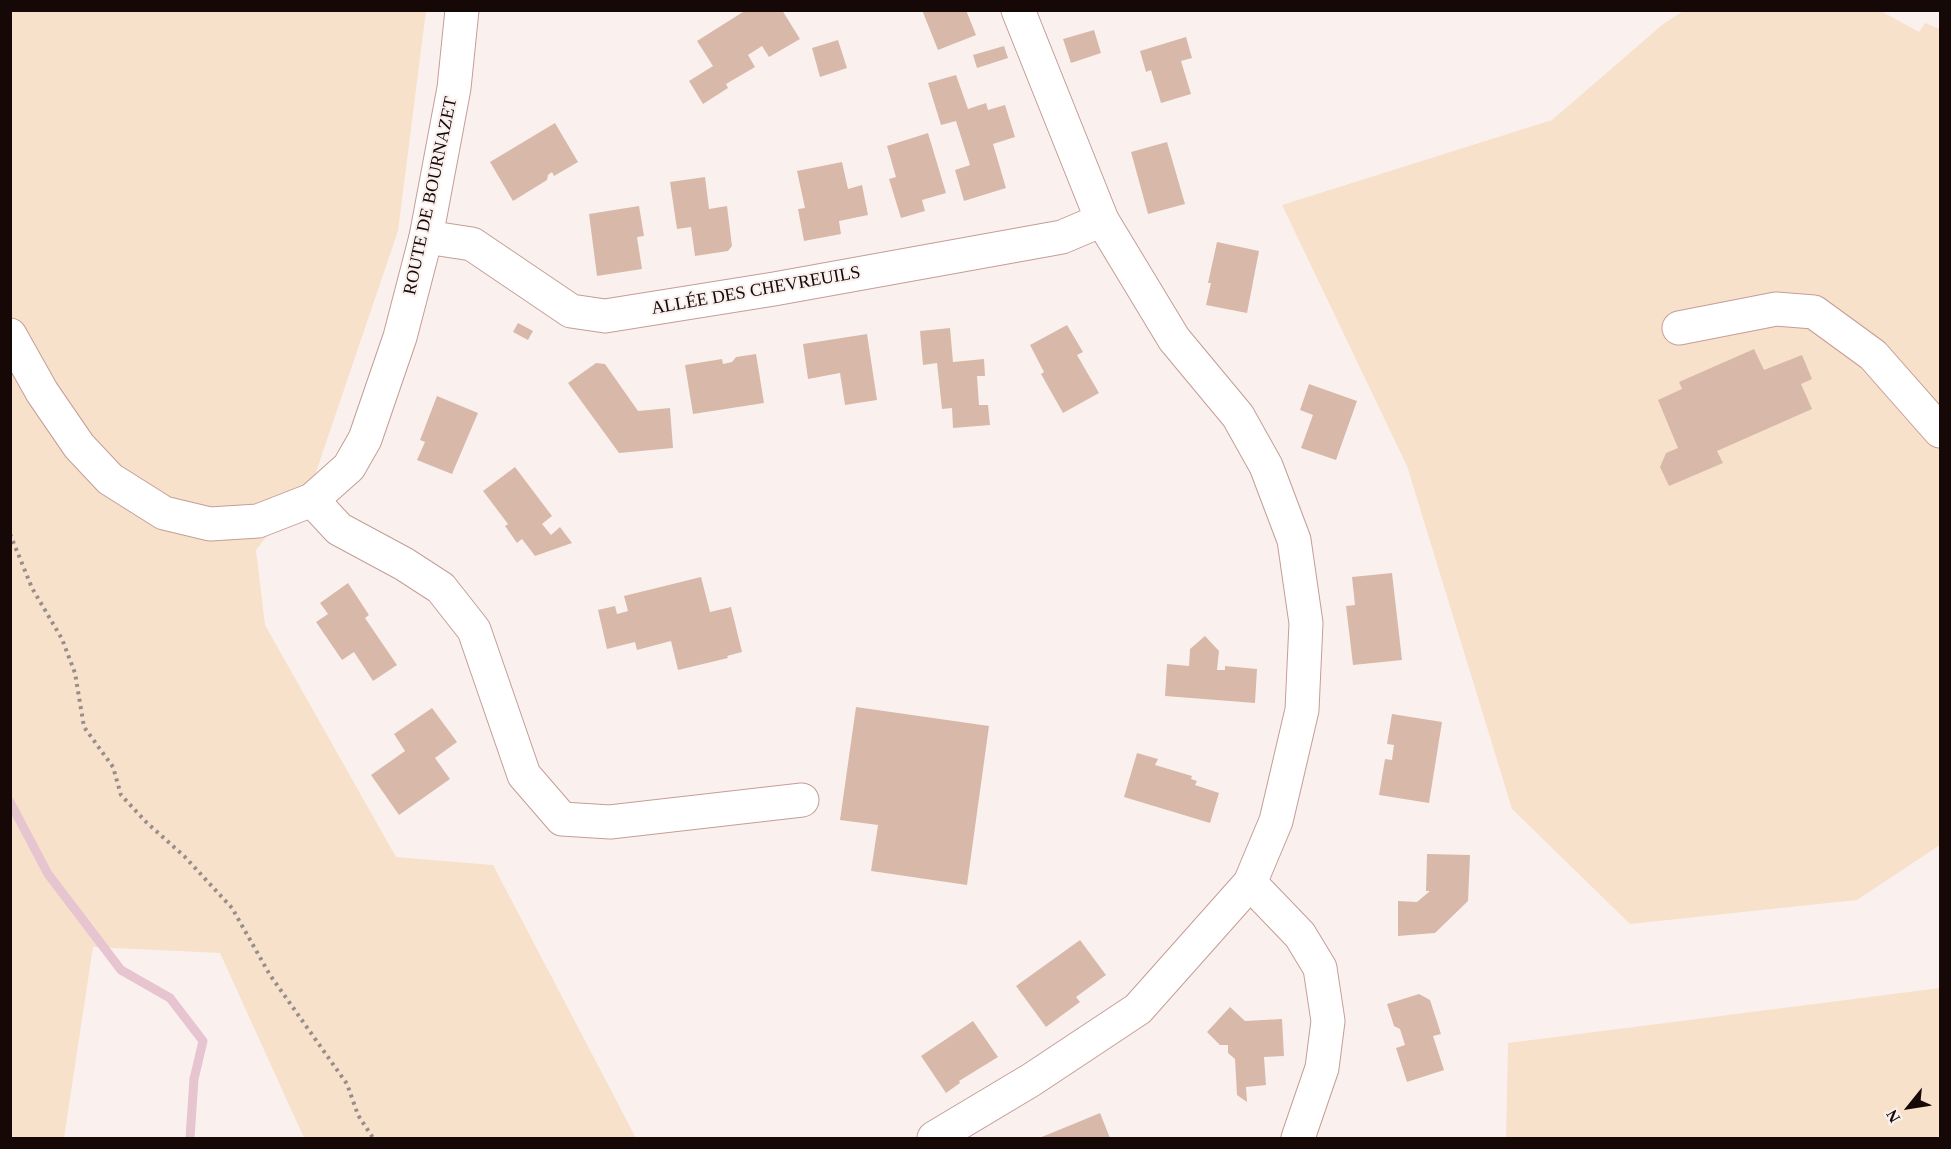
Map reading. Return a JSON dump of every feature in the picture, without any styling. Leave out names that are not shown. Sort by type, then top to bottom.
[{"type":"street","name":"ROUTE DE BOURNAZET","points":[[10,335],[42,392],[79,446],[110,479],[164,513],[210,524],[258,521],[312,500],[349,467],[365,439],[400,337],[426,237],[454,88],[462,10]]},
{"type":"street","points":[[934,1138],[1031,1080],[1138,1009],[1250,882],[1276,821],[1302,710],[1306,622],[1294,540],[1266,466],[1238,416],[1174,339],[1102,220],[1018,10]]},
{"type":"street","name":"ALLÉE DES CHEVREUILS","points":[[426,237],[472,244],[571,311],[605,316],[774,289],[1062,237],[1102,220]]},
{"type":"street","points":[[1679,328],[1776,309],[1814,312],[1873,355],[1941,431]]},
{"type":"street","points":[[312,500],[339,529],[404,564],[441,588],[474,630],[524,775],[562,819],[610,822],[802,800]]},
{"type":"street","points":[[1250,882],[1300,935],[1320,968],[1328,1021],[1322,1068],[1298,1138]]},
{"type":"path","points":[[10,534],[32,588],[62,639],[75,674],[84,727],[113,767],[121,795],[147,823],[185,857],[232,909],[270,975],[346,1084],[358,1115],[373,1138]]},
{"type":"shaded area","points":[[10,11],[426,11],[398,231],[315,475],[256,550],[265,625],[396,857],[493,865],[636,1138],[304,1138],[220,953],[93,947],[64,1138],[11,1138]]},
{"type":"shaded area","points":[[1683,11],[1881,11],[1919,32],[1925,23],[1940,29],[1940,845],[1857,900],[1630,924],[1512,809],[1407,466],[1282,205],[1552,120],[1662,25]]},
{"type":"shaded area","points":[[1940,988],[1940,1138],[1506,1138],[1508,1043]]},
{"type":"building","points":[[746,10],[782,10],[800,39],[769,57],[762,46],[748,55],[755,67],[726,84],[728,88],[703,104],[689,81],[713,66],[697,41]]},
{"type":"building","points":[[922,10],[966,10],[976,35],[938,50]]},
{"type":"building","points":[[1094,30],[1101,53],[1071,63],[1063,39]]},
{"type":"building","points":[[1186,37],[1192,58],[1181,61],[1191,94],[1161,103],[1151,70],[1146,72],[1140,51]]},
{"type":"building","points":[[838,40],[847,68],[820,77],[812,48]]},
{"type":"building","points":[[1004,46],[1008,58],[977,68],[973,55]]},
{"type":"building","points":[[956,75],[968,109],[986,103],[988,110],[1005,105],[1015,137],[993,144],[1006,188],[964,201],[955,170],[970,165],[956,121],[941,125],[928,83]]},
{"type":"building","points":[[555,123],[578,162],[554,176],[552,172],[548,175],[547,180],[513,201],[490,162]]},
{"type":"building","points":[[928,133],[946,193],[922,200],[925,211],[901,218],[889,179],[896,177],[887,146]]},
{"type":"building","points":[[1167,142],[1185,204],[1148,214],[1131,152]]},
{"type":"building","points":[[842,162],[848,189],[862,185],[868,215],[839,221],[841,234],[804,241],[798,209],[805,208],[797,171]]},
{"type":"building","points":[[705,177],[709,209],[727,206],[732,246],[728,251],[695,256],[691,227],[677,229],[670,182]]},
{"type":"building","points":[[639,206],[644,236],[637,237],[642,269],[597,276],[589,214]]},
{"type":"building","points":[[1217,242],[1259,251],[1247,313],[1206,305],[1211,283],[1208,283]]},
{"type":"building","points":[[518,323],[533,331],[528,340],[513,332]]},
{"type":"building","points":[[1067,325],[1083,352],[1077,355],[1099,393],[1063,413],[1041,374],[1044,372],[1030,345]]},
{"type":"building","points":[[950,328],[953,362],[984,359],[985,376],[977,376],[979,405],[988,405],[990,425],[953,428],[952,408],[942,409],[937,363],[923,365],[920,331]]},
{"type":"building","points":[[867,334],[877,400],[845,405],[840,373],[808,379],[803,344]]},
{"type":"building","points":[[1754,349],[1764,370],[1802,355],[1812,379],[1801,384],[1812,409],[1717,451],[1723,463],[1669,486],[1660,467],[1666,453],[1678,448],[1658,400],[1682,389],[1679,382]]},
{"type":"building","points":[[756,354],[764,403],[693,414],[685,365],[722,359],[723,364],[732,362],[736,357]]},
{"type":"building","points":[[596,363],[605,364],[638,411],[670,408],[673,448],[619,453],[568,383]]},
{"type":"building","points":[[1309,384],[1357,401],[1336,460],[1301,448],[1313,415],[1300,410]]},
{"type":"building","points":[[437,396],[478,413],[452,474],[417,460],[425,442],[420,440]]},
{"type":"building","points":[[515,467],[552,516],[542,524],[551,535],[560,527],[572,543],[535,556],[522,539],[517,543],[505,526],[508,524],[483,491]]},
{"type":"building","points":[[1392,573],[1402,660],[1353,665],[1346,606],[1355,605],[1352,577]]},
{"type":"building","points":[[701,577],[710,612],[731,607],[742,652],[727,656],[728,658],[678,670],[671,641],[637,650],[635,642],[607,649],[598,610],[615,606],[617,614],[628,611],[624,596]]},
{"type":"building","points":[[348,583],[369,615],[365,618],[397,665],[373,681],[354,652],[342,660],[316,622],[328,614],[320,603]]},
{"type":"building","points":[[1205,636],[1219,651],[1217,670],[1225,670],[1225,666],[1257,669],[1255,703],[1165,696],[1167,664],[1189,666],[1190,649]]},
{"type":"building","points":[[856,707],[989,726],[967,885],[871,871],[878,825],[840,820]]},
{"type":"building","points":[[432,708],[457,742],[435,758],[450,779],[399,815],[371,775],[405,751],[394,734]]},
{"type":"building","points":[[1392,714],[1442,722],[1429,803],[1379,795],[1385,759],[1392,760],[1394,745],[1387,744]]},
{"type":"building","points":[[1137,753],[1158,759],[1155,765],[1192,776],[1191,779],[1197,781],[1195,785],[1219,793],[1210,823],[1124,797]]},
{"type":"building","points":[[1427,854],[1470,855],[1468,901],[1435,933],[1398,936],[1398,901],[1417,902],[1430,891],[1426,891]]},
{"type":"building","points":[[1080,940],[1106,975],[1076,997],[1080,1002],[1046,1027],[1016,986]]},
{"type":"building","points":[[1419,994],[1430,1000],[1441,1034],[1433,1036],[1444,1070],[1407,1082],[1396,1048],[1405,1045],[1400,1029],[1394,1026],[1387,1004]]},
{"type":"building","points":[[1230,1007],[1245,1021],[1282,1019],[1284,1056],[1264,1057],[1266,1085],[1246,1087],[1247,1102],[1237,1095],[1235,1059],[1228,1053],[1228,1045],[1220,1045],[1207,1032]]},
{"type":"building","points":[[973,1021],[998,1057],[959,1081],[960,1083],[946,1093],[921,1056]]},
{"type":"building","points":[[1100,1113],[1110,1138],[1039,1138],[1071,1125]]},
{"type":"waterway","points":[[10,802],[48,874],[121,970],[170,998],[203,1041],[194,1079],[190,1138]]}]
